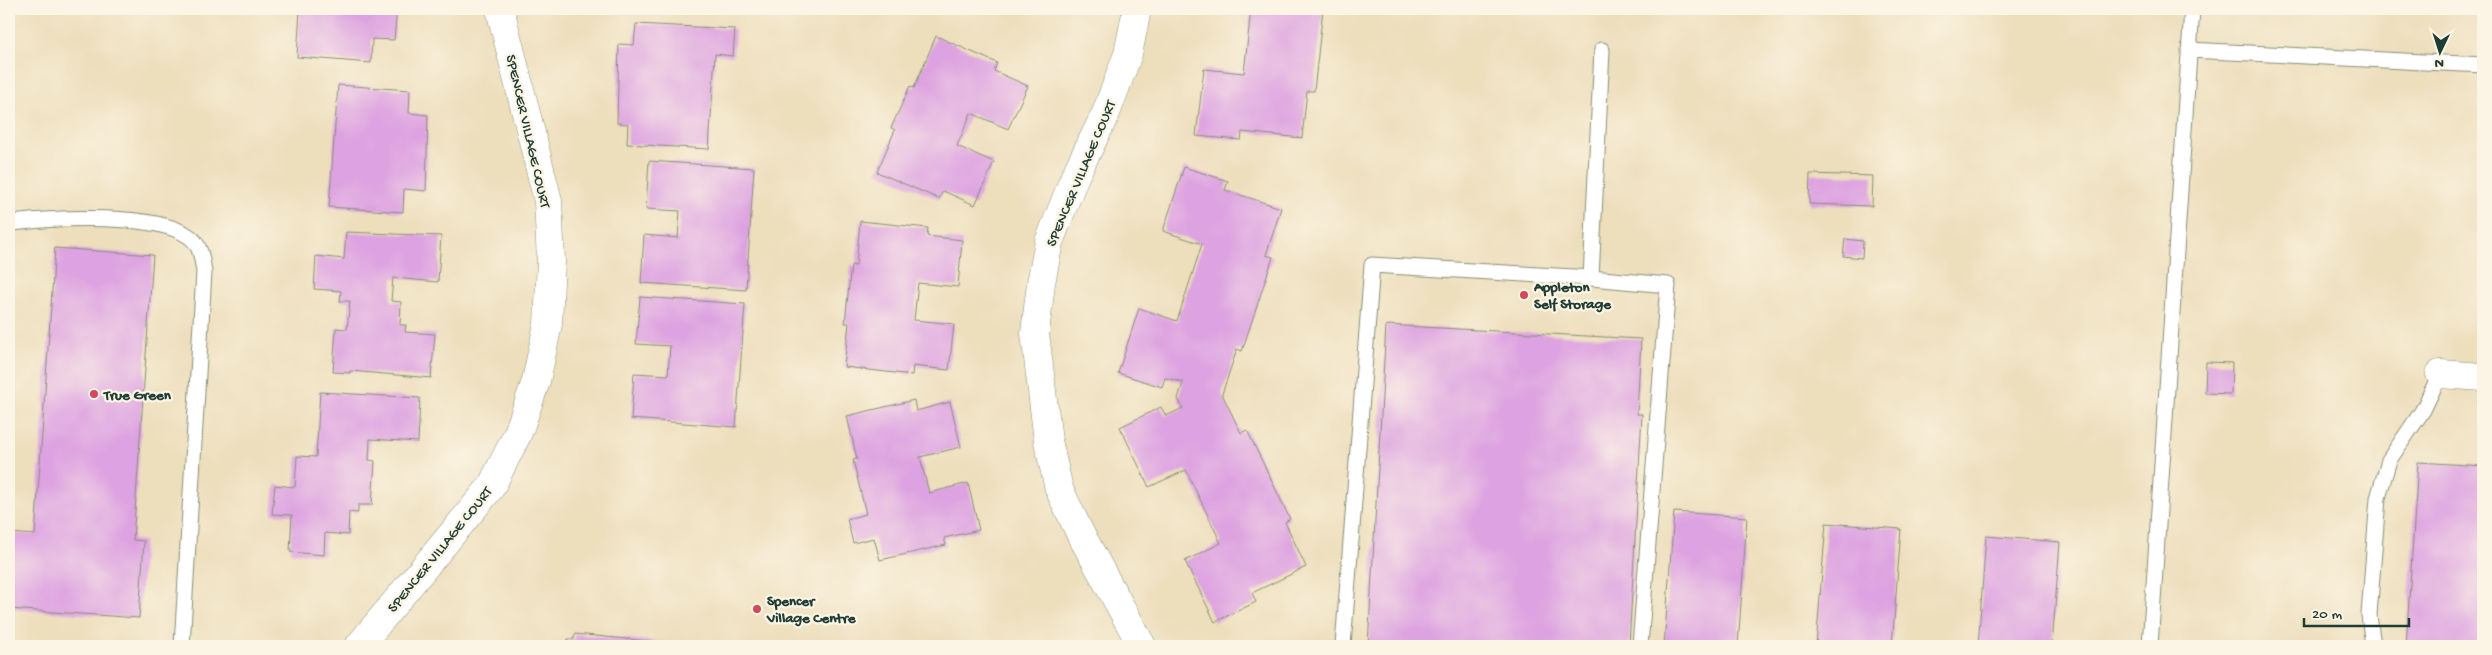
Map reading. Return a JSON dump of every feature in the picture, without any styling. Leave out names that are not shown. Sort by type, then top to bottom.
[{"type":"street","name":"SPENCER VILLAGE COURT","points":[[359,646],[491,487],[518,433],[536,381],[548,324],[551,262],[548,202],[500,9]]},
{"type":"street","name":"SPENCER VILLAGE COURT","points":[[1137,9],[1128,54],[1115,88],[1075,176],[1049,242],[1041,283],[1035,333],[1048,442],[1059,489],[1079,531],[1142,646]]},
{"type":"street","points":[[2440,374],[2483,377]]},
{"type":"lane","points":[[2150,646],[2192,9]]},
{"type":"lane","points":[[1591,278],[1602,50]]},
{"type":"lane","points":[[2189,50],[2483,65]]},
{"type":"lane","points":[[9,226],[12,223],[50,218],[149,222],[175,229],[192,238],[201,253],[204,272],[182,646]]},
{"type":"lane","points":[[1343,646],[1372,265],[1668,284],[1640,646]]},
{"type":"lane","points":[[2373,646],[2369,615],[2378,498],[2389,460],[2423,410],[2440,374]]},
{"type":"building","points":[[300,9],[397,9],[394,40],[372,39],[371,63],[297,57]]},
{"type":"building","points":[[1251,9],[1323,9],[1314,91],[1307,91],[1302,138],[1242,132],[1241,140],[1196,136],[1204,69],[1244,73]]},
{"type":"building","points":[[636,24],[735,29],[733,56],[715,54],[709,149],[627,144],[628,124],[617,123],[619,44],[634,45]]},
{"type":"building","points":[[936,36],[997,63],[994,71],[1028,86],[1008,129],[971,113],[957,146],[994,162],[975,205],[943,191],[939,199],[877,172],[895,130],[891,128],[910,86],[914,88]]},
{"type":"building","points":[[338,85],[410,90],[409,113],[428,115],[426,191],[404,189],[403,212],[329,207]]},
{"type":"building","points":[[649,161],[754,168],[746,290],[641,283],[644,235],[678,238],[680,211],[646,209]]},
{"type":"building","points":[[1184,167],[1228,181],[1225,190],[1281,208],[1266,255],[1273,257],[1242,351],[1237,349],[1222,394],[1241,433],[1247,430],[1290,519],[1285,522],[1306,567],[1252,593],[1256,602],[1215,622],[1185,561],[1221,543],[1186,470],[1149,487],[1120,427],[1161,407],[1166,416],[1183,408],[1178,399],[1183,382],[1165,378],[1162,387],[1118,373],[1139,308],[1177,321],[1202,244],[1163,231]]},
{"type":"building","points":[[1810,174],[1873,176],[1872,206],[1809,204]]},
{"type":"building","points":[[860,221],[928,228],[927,236],[962,240],[958,287],[918,283],[914,320],[954,324],[949,370],[913,366],[912,375],[844,367],[849,323],[845,323],[851,265],[856,266]]},
{"type":"building","points":[[346,232],[441,236],[438,282],[393,278],[391,301],[401,302],[400,325],[406,325],[405,332],[435,334],[431,378],[350,371],[350,373],[333,372],[336,328],[347,329],[350,301],[340,301],[341,291],[314,289],[316,256],[344,259]]},
{"type":"building","points":[[1845,239],[1863,241],[1862,258],[1843,256]]},
{"type":"building","name":"True Green","points":[[55,248],[153,255],[133,540],[144,541],[139,618],[9,609],[9,533],[35,535]]},
{"type":"building","points":[[640,297],[745,304],[736,427],[631,419],[634,373],[668,375],[670,346],[636,344]]},
{"type":"building","points":[[1386,325],[1641,339],[1637,414],[1642,414],[1629,646],[1368,646]]},
{"type":"building","points":[[2206,362],[2232,363],[2231,394],[2205,393]]},
{"type":"building","points":[[320,392],[420,398],[418,442],[370,439],[369,460],[375,461],[372,505],[358,505],[358,513],[349,512],[348,535],[325,533],[324,555],[290,552],[292,515],[272,514],[275,485],[295,487],[297,456],[316,457]]},
{"type":"building","points":[[914,400],[916,411],[950,402],[961,447],[920,457],[929,493],[968,483],[979,530],[944,538],[946,545],[880,560],[874,538],[853,543],[847,519],[866,514],[853,460],[857,459],[847,416]]},
{"type":"building","points":[[2418,462],[2483,466],[2483,646],[2406,646]]},
{"type":"building","points":[[1674,512],[1747,517],[1738,646],[1664,646]]},
{"type":"building","points":[[1826,523],[1901,529],[1892,646],[1816,646]]},
{"type":"building","points":[[1986,536],[2060,542],[2052,646],[1978,646]]},
{"type":"building","points":[[575,634],[690,646],[567,646],[568,639],[574,639]]},
{"type":"place","name":"Appleton Self Storage","points":[[1524,295]]},
{"type":"place","name":"True Green","points":[[94,394]]},
{"type":"place","name":"Spencer Village Centre","points":[[757,609]]}]
